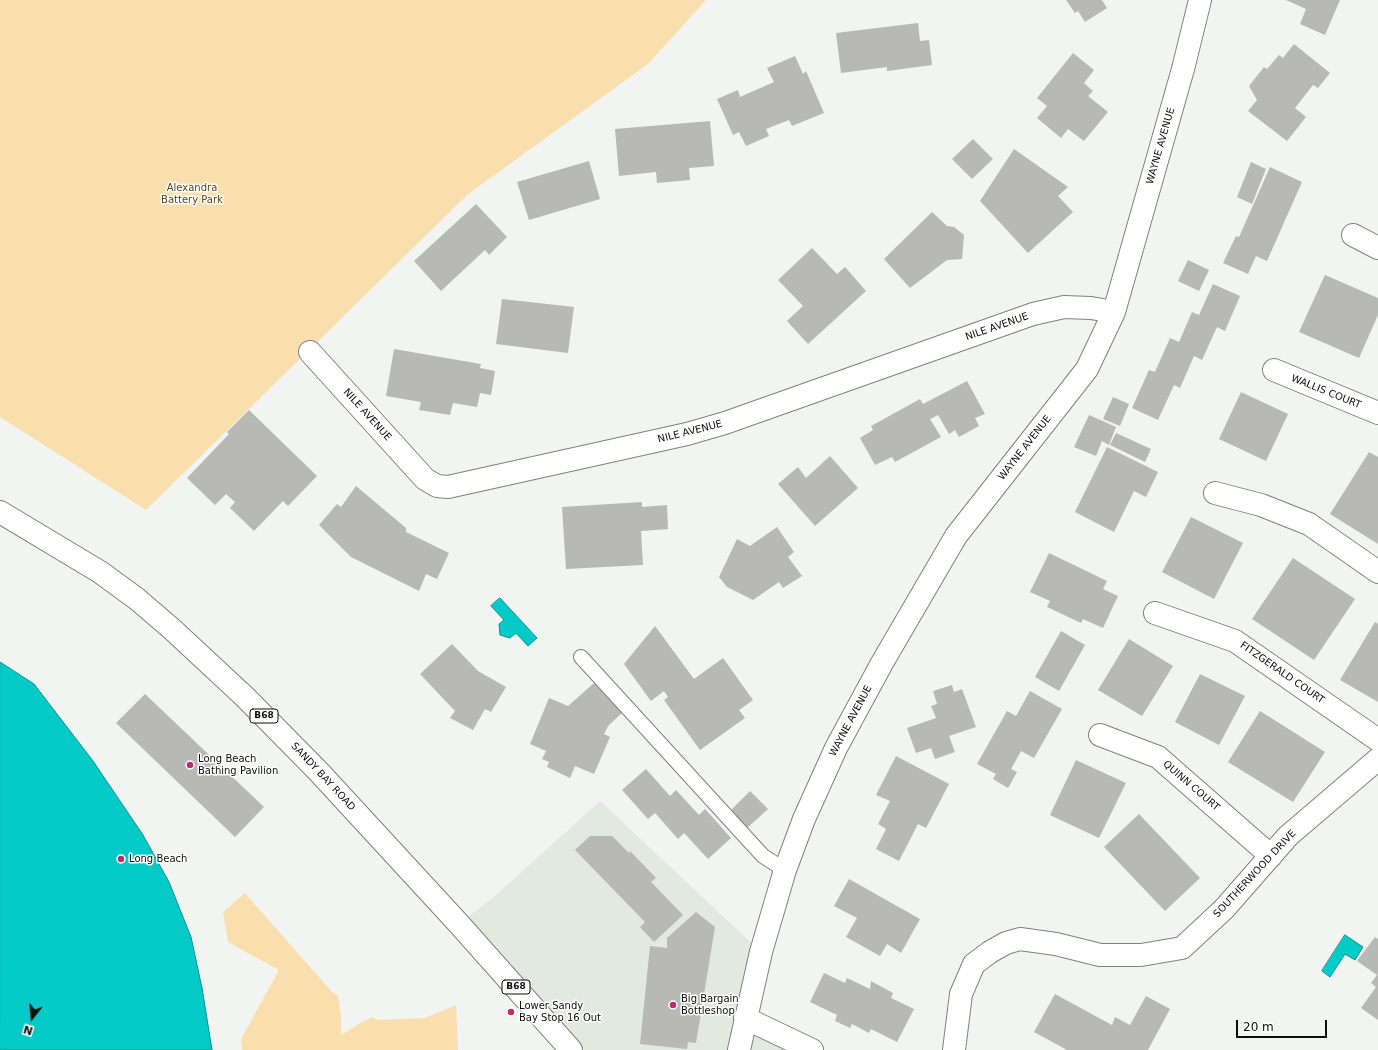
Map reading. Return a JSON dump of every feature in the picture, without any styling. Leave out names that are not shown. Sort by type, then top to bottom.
[{"type":"street","name":"WAYNE AVENUE","points":[[739,1050],[761,952],[785,870],[804,819],[836,748],[882,664],[956,536],[1087,369],[1114,312],[1200,0]]},
{"type":"street","points":[[1353,235],[1378,248]]},
{"type":"street","name":"NILE AVENUE","points":[[310,352],[425,479],[437,486],[448,487],[687,434],[725,423],[1033,314],[1064,307],[1091,308],[1114,312]]},
{"type":"street","name":"WALLIS COURT","points":[[1274,370],[1378,414]]},
{"type":"street","points":[[1215,493],[1261,505],[1309,524],[1378,572]]},
{"type":"street","name":"SANDY BAY ROAD","points":[[0,512],[100,572],[137,599],[173,630],[245,697],[319,772],[459,924],[571,1050]]},
{"type":"street","name":"SANDY BAY ROAD","points":[[0,526],[43,538]]},
{"type":"street","name":"FITZGERALD COURT","points":[[1155,613],[1235,641],[1378,740]]},
{"type":"street","name":"QUINN COURT","points":[[1100,735],[1158,757],[1271,856]]},
{"type":"street","name":"SOUTHERWOOD DRIVE","points":[[954,1050],[961,994],[974,964],[990,952],[1006,943],[1020,939],[1056,944],[1100,955],[1141,955],[1182,948],[1224,910],[1288,836],[1378,758]]},
{"type":"street","points":[[745,1018],[812,1050]]},
{"type":"lane","points":[[581,657],[764,856],[785,870]]},
{"type":"shaded area","points":[[600,801],[761,952],[745,1018],[812,1050],[571,1050],[459,924],[496,895]]},
{"type":"green space","name":"Alexandra Battery Park","points":[[0,0],[706,0],[648,64],[467,195],[146,510],[0,417]]},
{"type":"green space","points":[[245,893],[332,992],[338,996],[341,1016],[341,1035],[372,1017],[378,1020],[425,1018],[456,1005],[458,1050],[242,1050],[241,1039],[279,970],[228,942],[223,912]]},
{"type":"water","points":[[500,598],[537,638],[528,646],[516,633],[510,638],[500,635],[499,624],[504,620],[491,606]]},
{"type":"water","points":[[0,662],[34,684],[93,761],[143,835],[169,882],[191,937],[202,988],[212,1050],[0,1050]]},
{"type":"water","points":[[1345,935],[1363,947],[1355,960],[1345,954],[1330,977],[1322,971]]},
{"type":"building","points":[[1066,0],[1102,0],[1107,8],[1085,22],[1078,11],[1075,13]]},
{"type":"building","points":[[1286,0],[1340,0],[1325,35],[1300,24],[1306,9]]},
{"type":"building","points":[[918,23],[920,41],[929,40],[932,65],[887,71],[887,67],[841,73],[836,33]]},
{"type":"building","points":[[1294,44],[1330,73],[1318,88],[1313,85],[1295,108],[1306,117],[1287,141],[1248,111],[1257,100],[1249,86],[1264,67],[1267,69],[1279,55],[1283,58]]},
{"type":"building","points":[[1073,53],[1094,70],[1084,83],[1093,91],[1088,96],[1108,112],[1084,141],[1068,129],[1061,138],[1037,118],[1047,106],[1037,98]]},
{"type":"building","points":[[795,56],[803,74],[806,71],[824,113],[792,126],[789,120],[766,129],[769,136],[746,146],[739,132],[733,135],[717,99],[738,90],[740,97],[774,82],[767,68]]},
{"type":"building","points":[[710,121],[714,166],[689,168],[690,180],[657,183],[656,172],[619,176],[615,129]]},
{"type":"building","points":[[973,139],[993,159],[972,179],[952,159]]},
{"type":"building","points":[[1014,149],[1068,187],[1058,196],[1073,212],[1028,253],[980,201]]},
{"type":"building","points":[[589,161],[600,199],[529,220],[517,182]]},
{"type":"building","points":[[1251,162],[1266,169],[1252,204],[1237,197]]},
{"type":"building","points":[[1270,167],[1302,182],[1267,261],[1256,256],[1248,274],[1223,263],[1236,236],[1239,237]]},
{"type":"building","points":[[476,204],[507,237],[489,255],[485,250],[441,291],[414,261]]},
{"type":"building","points":[[932,212],[947,226],[954,227],[964,235],[962,259],[947,260],[910,288],[884,259]]},
{"type":"building","points":[[812,248],[837,274],[845,267],[866,291],[808,344],[787,321],[803,306],[778,280]]},
{"type":"building","points":[[1188,260],[1209,270],[1199,291],[1178,281]]},
{"type":"building","points":[[1325,275],[1378,298],[1378,315],[1359,358],[1299,332]]},
{"type":"building","points":[[1213,284],[1240,296],[1225,331],[1217,327],[1202,360],[1194,356],[1180,388],[1174,385],[1158,420],[1132,408],[1149,370],[1155,372],[1170,338],[1179,342],[1192,312],[1199,315]]},
{"type":"building","points":[[502,299],[574,307],[568,353],[496,344]]},
{"type":"building","points":[[394,349],[481,364],[480,368],[495,371],[491,395],[480,393],[477,407],[453,403],[450,415],[419,410],[421,402],[386,396]]},
{"type":"building","points":[[967,381],[985,414],[975,418],[979,426],[959,437],[955,430],[949,434],[938,415],[930,419],[941,437],[895,462],[892,457],[875,465],[860,438],[873,430],[871,426],[920,399],[923,404]]},
{"type":"building","points":[[1241,392],[1288,414],[1266,461],[1219,439]]},
{"type":"building","points":[[1113,397],[1129,404],[1120,426],[1103,419]]},
{"type":"building","points":[[249,410],[317,476],[288,506],[283,501],[254,531],[230,508],[235,502],[226,494],[215,505],[187,478],[229,434],[227,432]]},
{"type":"building","points":[[1089,415],[1116,427],[1109,445],[1102,441],[1096,456],[1074,447]]},
{"type":"building","points":[[1116,433],[1151,449],[1145,462],[1110,445]]},
{"type":"building","points":[[1107,447],[1158,472],[1146,497],[1134,491],[1114,532],[1075,512]]},
{"type":"building","points":[[1369,452],[1378,457],[1378,544],[1330,514]]},
{"type":"building","points":[[830,456],[858,488],[815,526],[778,484],[798,467],[806,478]]},
{"type":"building","points":[[356,486],[406,528],[406,532],[449,553],[437,579],[426,574],[419,591],[351,557],[319,525],[337,504],[341,507]]},
{"type":"building","points":[[642,502],[642,507],[667,505],[668,529],[641,531],[643,565],[566,569],[562,507]]},
{"type":"building","points":[[1191,517],[1243,543],[1214,599],[1162,572]]},
{"type":"building","points":[[777,527],[794,552],[788,557],[802,576],[783,588],[779,582],[753,600],[727,587],[719,577],[737,539],[750,546]]},
{"type":"building","points":[[1049,553],[1107,581],[1103,589],[1118,596],[1103,628],[1083,619],[1081,623],[1047,607],[1050,601],[1030,592]]},
{"type":"building","points":[[1293,558],[1355,599],[1314,660],[1252,619]]},
{"type":"building","points":[[1375,622],[1378,624],[1378,702],[1340,680]]},
{"type":"building","points":[[655,626],[694,679],[723,658],[753,700],[739,710],[745,718],[700,750],[664,700],[668,697],[664,691],[651,701],[624,664]]},
{"type":"building","points":[[1061,631],[1085,645],[1059,691],[1035,677]]},
{"type":"building","points":[[1129,639],[1173,666],[1142,716],[1098,690]]},
{"type":"building","points":[[452,644],[478,671],[506,687],[491,712],[485,709],[473,730],[450,718],[455,711],[420,674]]},
{"type":"building","points":[[1200,674],[1245,696],[1219,745],[1175,722]]},
{"type":"building","points":[[594,683],[622,713],[608,726],[604,734],[610,737],[594,774],[575,766],[570,778],[547,767],[549,762],[542,759],[546,751],[530,744],[549,698],[568,706]]},
{"type":"building","points":[[952,685],[954,692],[962,689],[976,727],[949,736],[955,752],[935,759],[931,748],[916,753],[907,728],[936,718],[931,706],[937,704],[933,691]]},
{"type":"building","points":[[1030,691],[1062,709],[1034,758],[1021,751],[1011,769],[1017,772],[1008,788],[993,779],[996,774],[977,764],[1007,711],[1016,716]]},
{"type":"building","name":"Long Beach Bathing Pavilion","points":[[145,694],[264,807],[235,837],[116,723]]},
{"type":"building","points":[[1260,711],[1325,752],[1293,802],[1228,762]]},
{"type":"building","points":[[896,756],[949,784],[926,828],[918,824],[899,861],[876,849],[886,829],[878,824],[890,801],[876,795]]},
{"type":"building","points":[[1076,760],[1126,783],[1099,838],[1050,815]]},
{"type":"building","points":[[646,769],[670,796],[676,790],[699,815],[705,809],[731,838],[708,859],[684,833],[678,839],[655,813],[648,819],[622,790]]},
{"type":"building","points":[[750,791],[768,809],[747,828],[730,811]]},
{"type":"building","points":[[1139,814],[1200,878],[1165,911],[1104,847]]},
{"type":"building","points":[[590,836],[612,836],[629,853],[630,851],[656,878],[651,882],[683,915],[654,942],[640,927],[645,922],[575,850]]},
{"type":"building","points":[[849,879],[920,919],[901,953],[887,944],[880,956],[846,937],[857,918],[834,906]]},
{"type":"building","points":[[696,912],[715,927],[696,1043],[688,1042],[687,1049],[640,1044],[650,946],[667,948],[667,938]]},
{"type":"building","points":[[1375,937],[1378,939],[1378,1020],[1361,1008],[1376,987],[1371,983],[1377,975],[1357,961]]},
{"type":"building","points":[[824,973],[845,983],[847,978],[870,989],[871,981],[893,993],[891,998],[914,1009],[897,1042],[871,1029],[869,1033],[852,1024],[850,1028],[835,1021],[837,1015],[810,1002]]},
{"type":"building","points":[[1055,994],[1112,1025],[1115,1017],[1130,1025],[1146,996],[1170,1009],[1148,1050],[1067,1050],[1034,1032]]},
{"type":"place","name":"Long Beach Bathing Pavilion","points":[[190,765]]},
{"type":"place","name":"Long Beach","points":[[121,859]]},
{"type":"place","name":"Big Bargain Bottleshop","points":[[673,1005]]},
{"type":"place","name":"Lower Sandy Bay Stop 16 Out","points":[[511,1012]]}]
